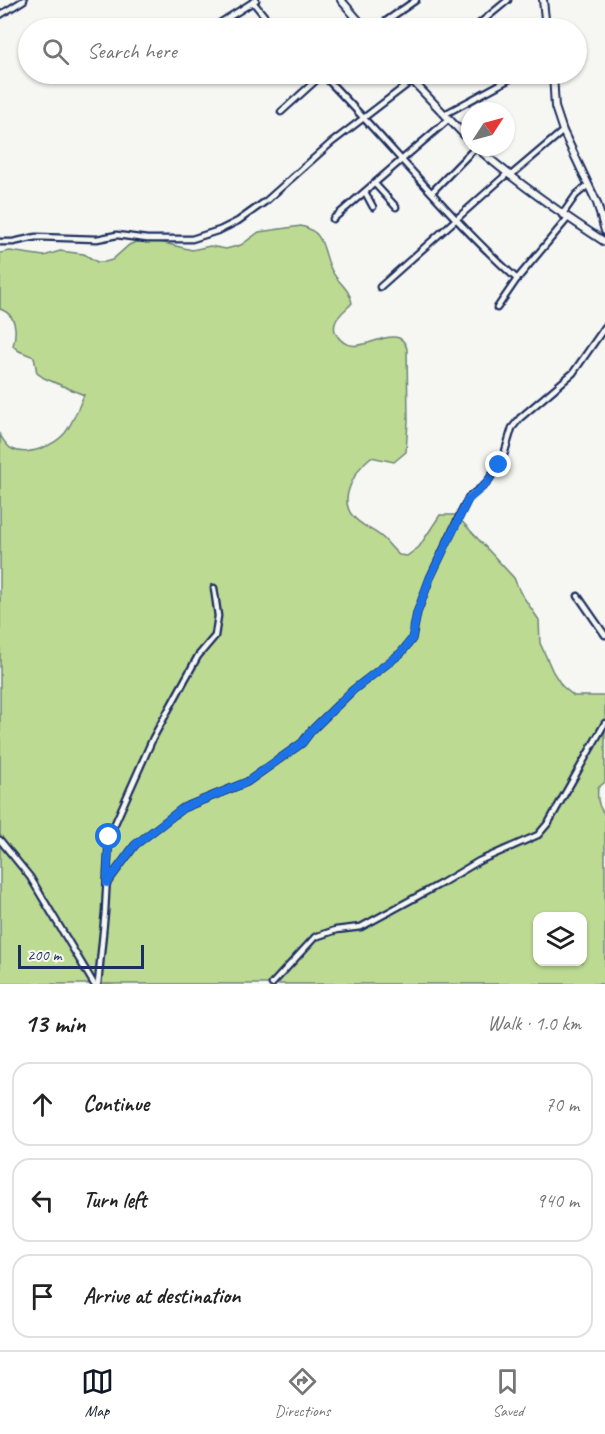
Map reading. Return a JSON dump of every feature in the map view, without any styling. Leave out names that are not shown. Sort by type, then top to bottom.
[{"type":"street","points":[[0,15],[24,0]]},
{"type":"street","points":[[341,0],[356,18]]},
{"type":"street","points":[[390,18],[416,0]]},
{"type":"street","points":[[486,18],[508,0]]},
{"type":"street","points":[[543,0],[545,18]]},
{"type":"street","points":[[228,18],[254,1],[267,18]]},
{"type":"street","points":[[281,112],[312,84]]},
{"type":"street","points":[[333,84],[489,254],[517,279]]},
{"type":"street","points":[[0,242],[36,237],[97,239],[117,235],[147,239],[180,239],[207,236],[252,212],[331,143],[409,84]]},
{"type":"street","points":[[416,84],[461,132]]},
{"type":"street","points":[[333,219],[403,160],[447,117],[502,84]]},
{"type":"street","points":[[554,84],[555,107],[563,131],[597,203],[605,231]]},
{"type":"street","points":[[380,287],[563,131]]},
{"type":"street","points":[[432,192],[467,156]]},
{"type":"street","points":[[487,156],[565,217],[605,242]]},
{"type":"street","points":[[375,184],[393,199],[396,207]]},
{"type":"street","points":[[497,308],[565,217],[576,195],[588,185]]},
{"type":"street","points":[[365,192],[373,207]]},
{"type":"street","points":[[107,883],[135,845],[183,808],[247,782],[302,743],[311,731],[353,690],[401,653],[412,639],[417,613],[430,578],[460,515],[469,497],[486,484],[504,458],[512,428],[520,418],[573,373],[605,327]]},
{"type":"street","points":[[95,984],[107,883],[109,837],[153,738],[198,656],[215,636],[218,616],[214,588]]},
{"type":"street","points":[[578,596],[605,635]]},
{"type":"street","points":[[272,984],[315,937],[336,930],[361,927],[442,884],[479,861],[538,835],[549,822],[605,723]]},
{"type":"street","points":[[0,840],[30,877],[95,984]]},
{"type":"green space","points":[[301,226],[309,229],[320,238],[332,271],[349,294],[352,303],[336,321],[336,334],[343,342],[350,345],[392,337],[401,339],[407,347],[406,452],[394,462],[371,457],[360,468],[348,492],[348,508],[352,515],[383,538],[399,555],[407,556],[419,547],[440,515],[456,515],[514,578],[520,592],[539,620],[540,643],[562,686],[574,696],[605,696],[605,782],[598,788],[598,795],[599,806],[605,814],[605,984],[0,984],[0,435],[8,447],[18,451],[33,451],[55,442],[65,433],[84,395],[44,378],[37,373],[34,357],[13,346],[15,335],[13,319],[0,309],[0,253],[10,251],[44,256],[60,251],[84,254],[97,262],[105,262],[112,260],[136,242],[160,242],[192,250],[210,246],[226,249],[241,245],[259,232]]},
{"type":"route","points":[[109,837],[107,883],[135,845],[183,808],[247,782],[302,743],[311,731],[353,690],[401,653],[412,639],[417,613],[430,578],[469,497],[486,484],[499,465]]}]
